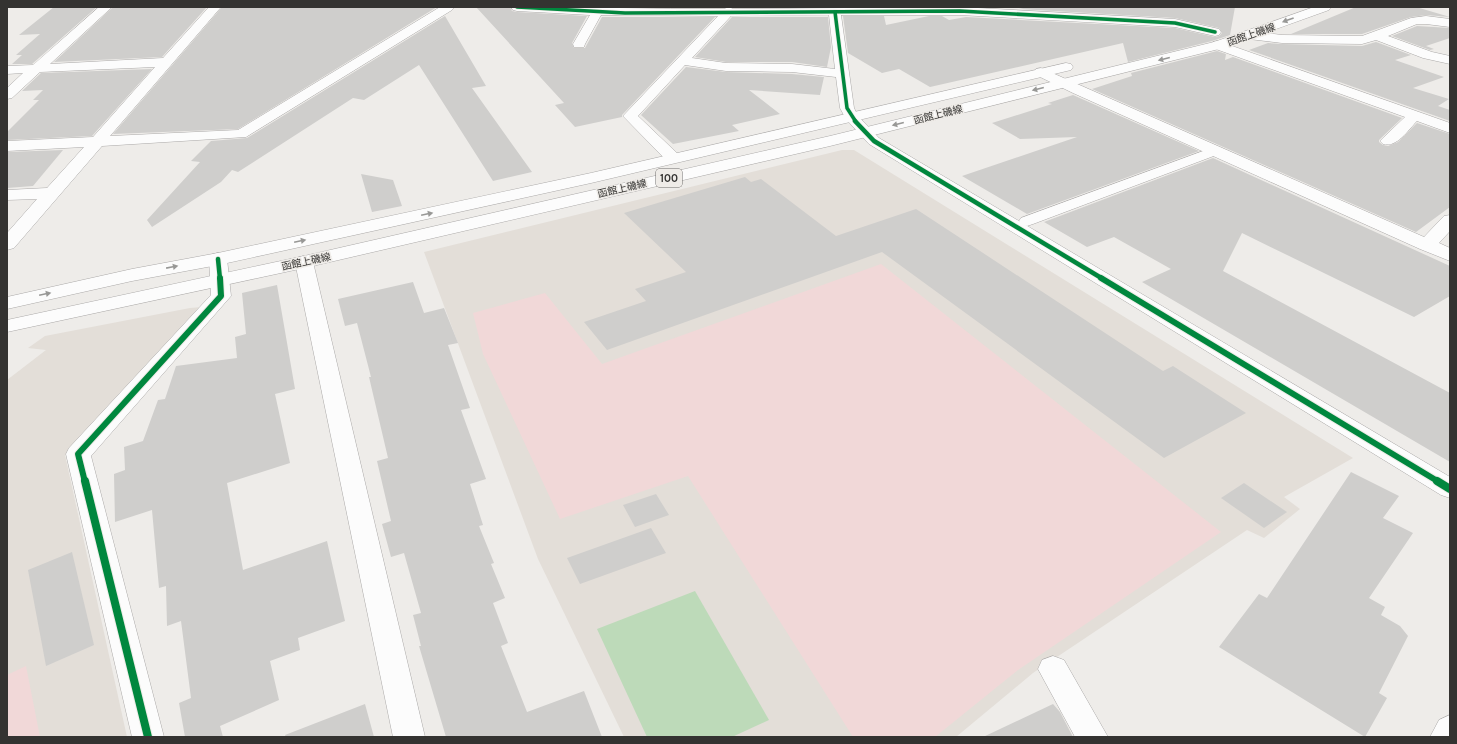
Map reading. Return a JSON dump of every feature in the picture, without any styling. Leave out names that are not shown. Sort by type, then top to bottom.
[{"type":"street","points":[[7,95],[106,7]]},
{"type":"street","points":[[7,243],[53,193],[215,7]]},
{"type":"street","points":[[7,146],[241,134],[448,7]]},
{"type":"street","points":[[518,7],[597,12],[960,11],[1176,23],[1415,116],[1450,128]]},
{"type":"street","name":"函館上磯線","points":[[7,326],[218,269],[673,158],[858,125],[1123,69],[1216,39],[1286,7]]},
{"type":"street","name":"函館上磯線","points":[[7,303],[132,275],[304,262],[858,125],[1042,72],[1136,52],[1249,35],[1325,7]]},
{"type":"street","points":[[579,44],[597,12]]},
{"type":"street","points":[[673,158],[630,116],[729,12]]},
{"type":"street","points":[[835,12],[847,108],[858,125],[881,145],[1450,489]]},
{"type":"street","points":[[1169,12],[1176,23]]},
{"type":"street","points":[[1249,35],[1282,39],[1356,40],[1377,36],[1415,21],[1426,20],[1450,23]]},
{"type":"street","points":[[1377,36],[1428,55],[1450,60]]},
{"type":"street","points":[[682,61],[726,67],[792,68],[843,74]]},
{"type":"street","points":[[7,70],[168,62]]},
{"type":"street","points":[[1042,72],[1214,151],[1450,256]]},
{"type":"street","points":[[1388,141],[1415,116]]},
{"type":"street","points":[[7,195],[53,193]]},
{"type":"street","points":[[1427,245],[1450,220]]},
{"type":"street","points":[[304,262],[409,737]]},
{"type":"street","points":[[148,737],[78,454],[221,296],[218,269]]},
{"type":"street","points":[[1053,669],[1092,737]]},
{"type":"street","points":[[1446,737],[1450,730]]},
{"type":"lane","points":[[1027,220],[1214,151]]},
{"type":"shaded area","points":[[842,150],[854,150],[1353,458],[1284,497],[1300,509],[1264,538],[1247,530],[1033,673],[956,737],[624,737],[538,559],[424,252]]},
{"type":"shaded area","points":[[881,264],[1221,532],[1018,670],[935,737],[853,737],[688,476],[560,519],[483,354],[473,313],[545,293],[602,364]]},
{"type":"shaded area","points":[[202,307],[65,455],[127,737],[7,737],[7,380],[46,350],[28,348],[45,336]]},
{"type":"shaded area","points":[[695,591],[769,720],[732,737],[647,737],[597,629]]},
{"type":"shaded area","points":[[26,666],[40,737],[7,737],[7,675]]},
{"type":"building","points":[[54,7],[97,7],[32,64],[12,64],[22,55],[16,55],[40,34],[19,35]]},
{"type":"building","points":[[113,7],[207,7],[162,57],[54,62]]},
{"type":"building","points":[[222,7],[437,7],[238,129],[113,134]]},
{"type":"building","points":[[476,7],[510,7],[512,11],[517,12],[587,16],[572,43],[574,48],[585,48],[602,17],[715,17],[622,115],[622,117],[575,127],[555,105],[564,103]]},
{"type":"building","points":[[1027,7],[1235,7],[1230,35],[1212,41],[1128,62],[1123,43],[930,87],[899,69],[882,73],[848,53],[843,16],[884,16],[886,25],[929,16],[942,16],[949,20],[966,17],[1175,28],[1215,37],[1222,33],[1219,28],[1175,18],[1019,9]]},
{"type":"building","points":[[1356,7],[1416,7],[1450,17],[1426,15],[1411,17],[1362,34],[1291,34]]},
{"type":"building","points":[[445,16],[486,86],[472,88],[532,172],[493,181],[419,65],[364,100],[353,98],[238,172],[232,170],[221,182],[152,227],[147,220],[200,162],[191,161],[211,141],[247,138]]},
{"type":"building","points":[[732,17],[828,17],[831,47],[827,67],[792,62],[726,62],[695,57]]},
{"type":"building","points":[[1417,26],[1450,28],[1450,38],[1426,46],[1434,49],[1430,50],[1392,36]]},
{"type":"building","points":[[1376,42],[1411,55],[1395,60],[1444,77],[1413,88],[1449,99],[1438,106],[1450,110],[1450,121],[1249,50],[1268,43],[1362,46]]},
{"type":"building","points":[[1217,51],[1226,54],[1225,60],[1233,57],[1402,118],[1379,140],[1379,142],[1383,145],[1388,146],[1398,142],[1417,123],[1450,134],[1450,207],[1416,232],[1092,89],[1132,76],[1131,73]]},
{"type":"building","points":[[686,67],[726,72],[792,74],[824,77],[820,95],[749,90],[780,114],[732,125],[739,131],[673,144],[641,115]]},
{"type":"building","points":[[152,69],[92,136],[7,140],[7,132],[39,100],[33,100],[43,90],[22,91],[41,73]]},
{"type":"building","points":[[1073,95],[1199,151],[1027,214],[962,176],[1077,137],[1020,139],[992,123],[1052,104],[1048,103]]},
{"type":"building","points":[[63,150],[33,186],[7,188],[7,152]]},
{"type":"building","points":[[1213,158],[1450,266],[1450,296],[1414,317],[1242,233],[1223,271],[1450,393],[1450,462],[1142,282],[1171,269],[1114,237],[1087,247],[1044,222]]},
{"type":"building","points":[[361,174],[393,180],[402,206],[372,212]]},
{"type":"building","points":[[745,177],[751,182],[761,179],[836,236],[916,209],[1163,371],[1173,366],[1246,413],[1164,458],[882,252],[607,350],[584,322],[646,301],[635,289],[686,272],[624,213]]},
{"type":"building","points":[[413,282],[424,313],[444,308],[458,343],[448,345],[470,408],[461,410],[486,479],[470,484],[483,525],[479,526],[494,563],[491,564],[505,598],[493,603],[508,643],[501,646],[527,712],[584,691],[602,737],[446,737],[419,646],[421,646],[413,615],[421,613],[404,553],[391,557],[382,524],[391,521],[377,461],[388,458],[369,377],[371,377],[357,323],[345,326],[338,299]]},
{"type":"building","points":[[277,285],[295,389],[275,394],[290,463],[227,483],[243,570],[327,541],[345,621],[298,638],[300,650],[270,661],[279,700],[220,726],[223,737],[185,737],[179,703],[191,698],[181,621],[167,626],[166,586],[159,588],[152,510],[115,522],[114,474],[125,470],[124,447],[143,441],[158,400],[165,399],[176,366],[237,358],[235,337],[246,334],[242,293]]},
{"type":"building","points":[[1351,472],[1399,496],[1383,518],[1413,533],[1369,598],[1385,607],[1381,615],[1400,626],[1408,636],[1379,693],[1387,698],[1365,737],[1219,647],[1259,594],[1267,598]]},
{"type":"building","points":[[1244,483],[1287,512],[1264,528],[1221,498]]},
{"type":"building","points":[[656,494],[669,515],[635,527],[623,505]]},
{"type":"building","points":[[651,528],[666,553],[580,584],[567,558]]},
{"type":"building","points":[[72,552],[94,645],[46,666],[28,570]]},
{"type":"building","points":[[365,704],[374,737],[286,737],[285,735]]},
{"type":"building","points":[[1053,704],[1060,712],[1073,737],[983,737]]},
{"type":"cycle path","points":[[517,7],[625,13],[960,11],[1175,23],[1215,32]]},
{"type":"cycle path","points":[[835,12],[847,108],[852,118],[874,141],[1450,489]]},
{"type":"cycle path","points":[[148,737],[78,454],[221,296],[218,259]]}]
